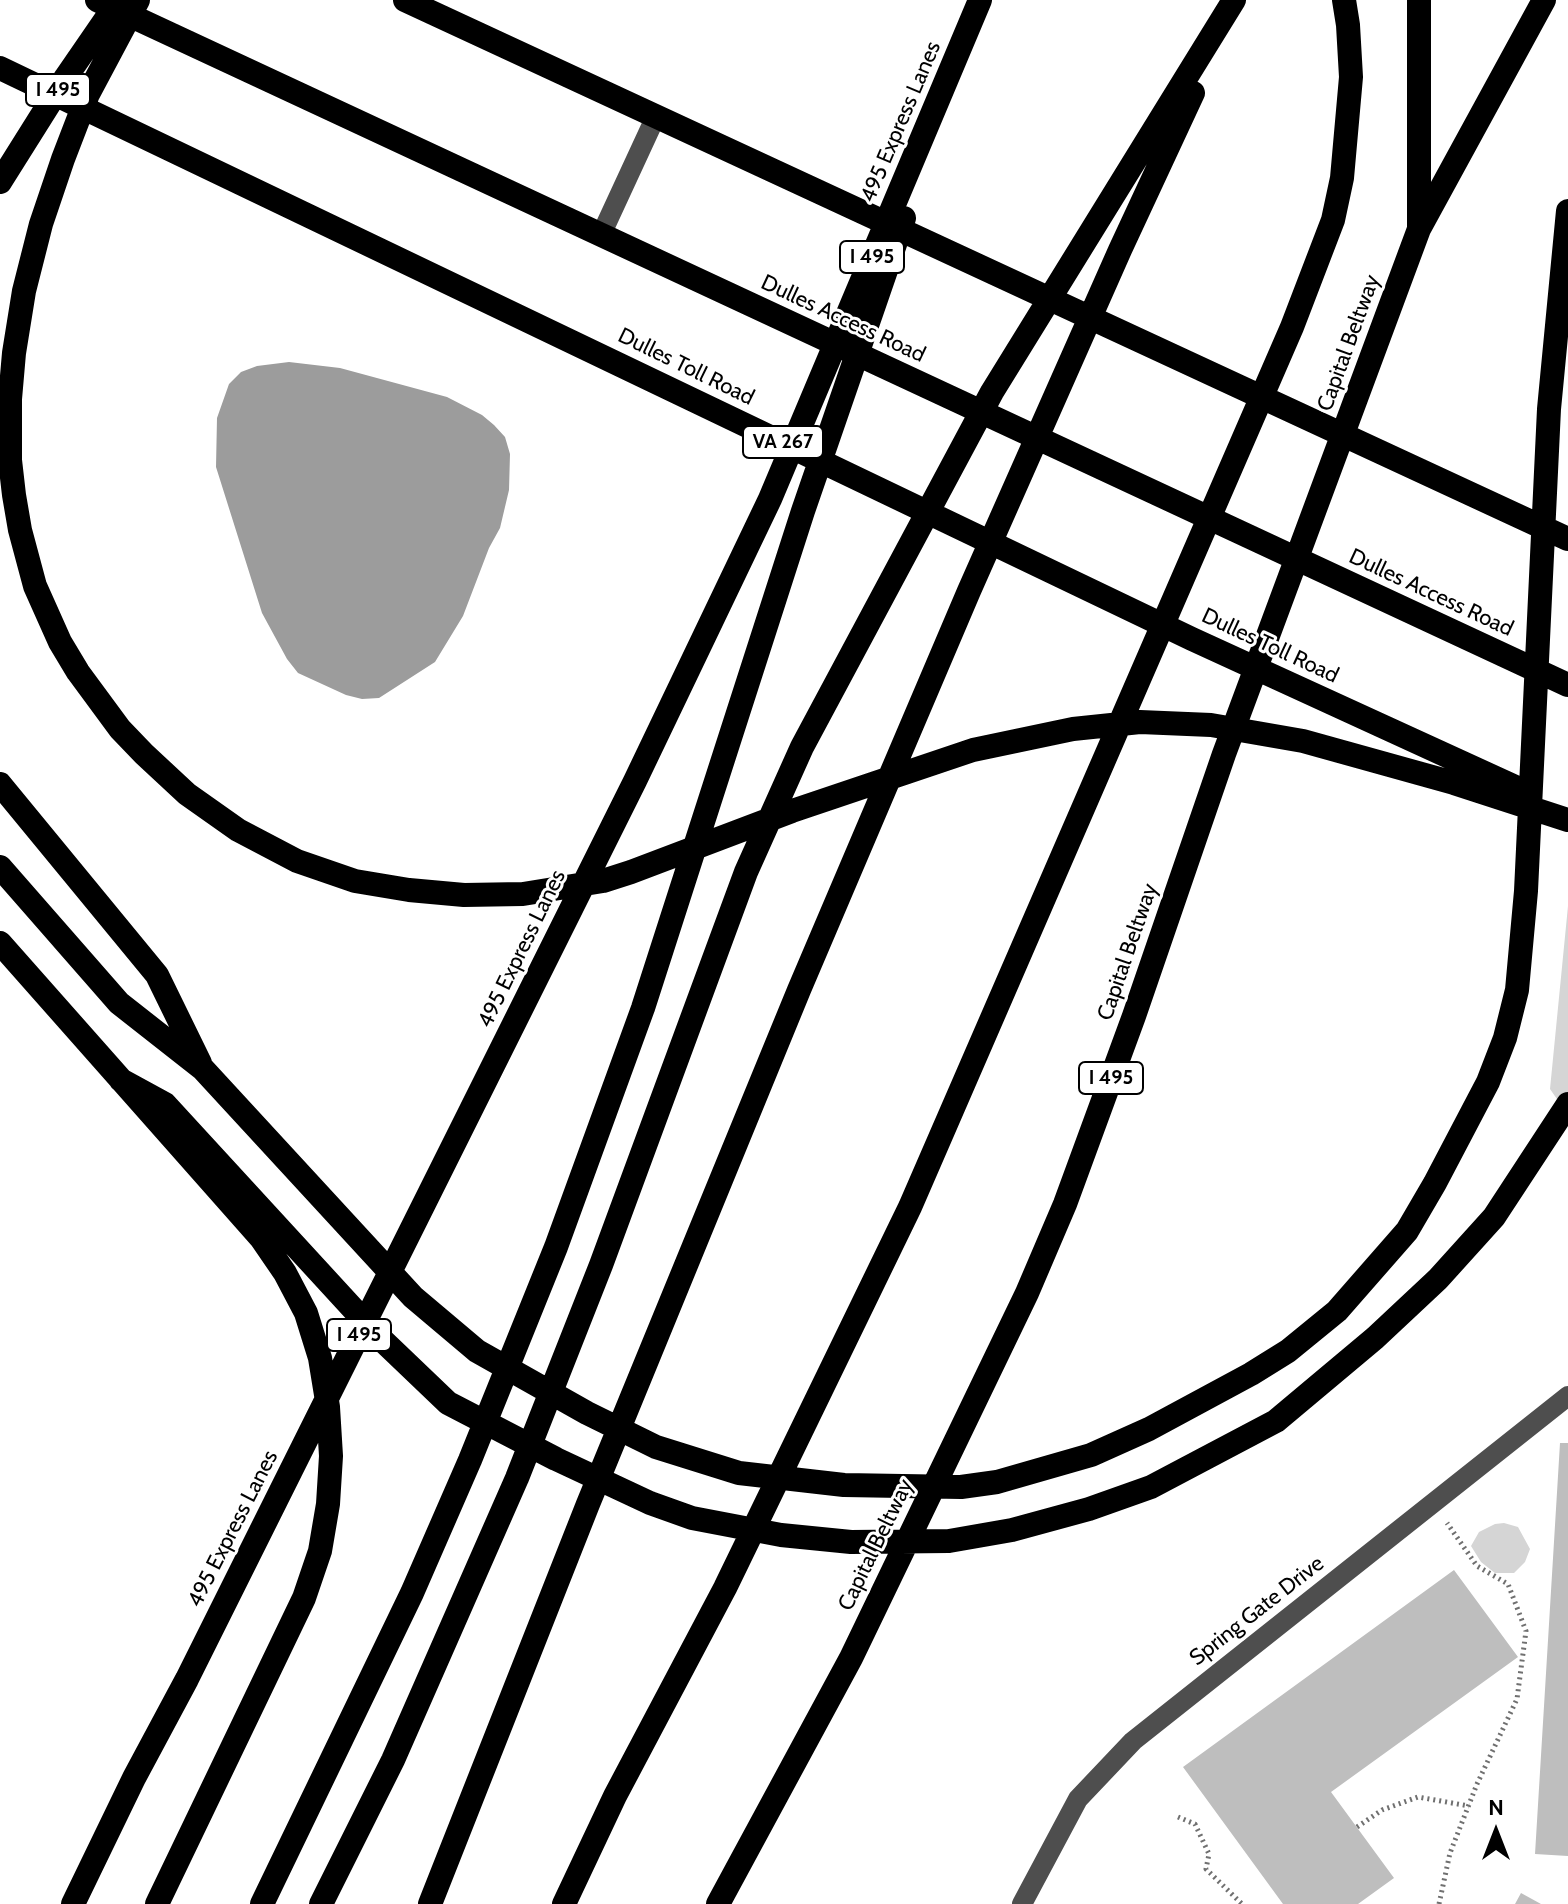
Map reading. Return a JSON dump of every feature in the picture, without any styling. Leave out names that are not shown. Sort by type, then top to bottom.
[{"type":"highway","name":"Dulles Access Road","points":[[97,0],[1568,685]]},
{"type":"highway","name":"I 495","points":[[0,182],[119,0]]},
{"type":"highway","points":[[138,0],[88,94],[41,224],[24,291],[14,353],[9,429],[14,495],[35,586],[60,642],[78,672],[120,729],[144,754],[187,794],[238,830],[297,861],[355,881],[409,890],[494,895],[566,888],[603,881],[660,863],[792,811],[973,750],[1062,731],[1140,722],[1211,725],[1303,741],[1454,783],[1568,820]]},
{"type":"highway","points":[[405,0],[1568,539]]},
{"type":"highway","points":[[321,1904],[393,1760],[517,1478],[601,1265],[694,1005],[746,872],[802,747],[992,392],[1235,0]]},
{"type":"highway","points":[[430,1904],[588,1504],[799,990],[969,591],[1235,0]]},
{"type":"highway","points":[[564,1904],[615,1796],[725,1588],[910,1207],[1292,327],[1333,220],[1342,178],[1351,77],[1344,0]]},
{"type":"highway","points":[[1419,0],[1419,229]]},
{"type":"highway","name":"Capital Beltway","points":[[718,1904],[851,1658],[980,1395],[1065,1204],[1134,1016],[1224,754],[1419,229],[1544,0]]},
{"type":"highway","points":[[262,1904],[412,1593],[470,1460],[556,1247],[643,1008],[803,511],[977,8]]},
{"type":"highway","name":"495 Express Lanes","points":[[73,1904],[457,1140],[635,781],[770,499],[977,8]]},
{"type":"highway","name":"Dulles Toll Road","points":[[0,68],[1192,639],[1568,812]]},
{"type":"highway","points":[[0,867],[119,1003],[203,1069],[413,1297],[477,1351],[587,1413],[656,1447],[739,1473],[844,1485],[961,1487],[997,1482],[1091,1455],[1149,1429],[1288,1351],[1337,1311],[1407,1231],[1488,1082],[1505,1038],[1517,990],[1526,891],[1549,409],[1568,211]]},
{"type":"highway","points":[[0,784],[157,975],[203,1069]]},
{"type":"highway","points":[[0,943],[261,1238],[285,1273],[306,1313],[320,1358],[328,1407],[331,1456],[328,1504],[320,1551],[304,1598],[157,1904]]},
{"type":"highway","points":[[121,1080],[165,1104],[379,1337],[448,1403],[556,1459],[650,1503],[692,1518],[781,1535],[851,1542],[949,1541],[1012,1530],[1089,1509],[1151,1487],[1276,1421],[1375,1338],[1438,1279],[1494,1217],[1568,1104]]},
{"type":"highway","points":[[547,1904],[615,1796]]},
{"type":"street","points":[[601,235],[656,116]]},
{"type":"street","name":"Spring Gate Drive","points":[[1022,1904],[1078,1799],[1133,1741],[1568,1396]]},
{"type":"path","points":[[1433,1503],[1477,1566],[1508,1584],[1526,1631],[1517,1699],[1450,1853],[1439,1904]]},
{"type":"path","points":[[1357,1827],[1382,1810],[1418,1797],[1469,1806]]},
{"type":"path","points":[[1178,1817],[1195,1824],[1209,1854],[1206,1869],[1242,1904]]},
{"type":"shaded area","points":[[289,362],[340,368],[447,397],[482,415],[494,425],[505,437],[510,454],[509,490],[500,528],[463,616],[435,662],[379,698],[362,699],[346,695],[298,673],[287,659],[262,613],[216,467],[217,418],[229,384],[241,372],[257,366]]},
{"type":"shaded area","points":[[1568,906],[1568,1115],[1550,1089]]},
{"type":"shaded area","points":[[1504,1523],[1518,1527],[1530,1549],[1525,1562],[1514,1573],[1495,1573],[1481,1562],[1471,1546],[1479,1532]]},
{"type":"building","points":[[1560,1443],[1568,1443],[1568,1856],[1535,1854]]},
{"type":"building","points":[[1454,1570],[1518,1657],[1331,1792],[1394,1878],[1358,1904],[1283,1904],[1183,1767]]},
{"type":"building","points":[[1521,1893],[1541,1904],[1515,1904]]}]
